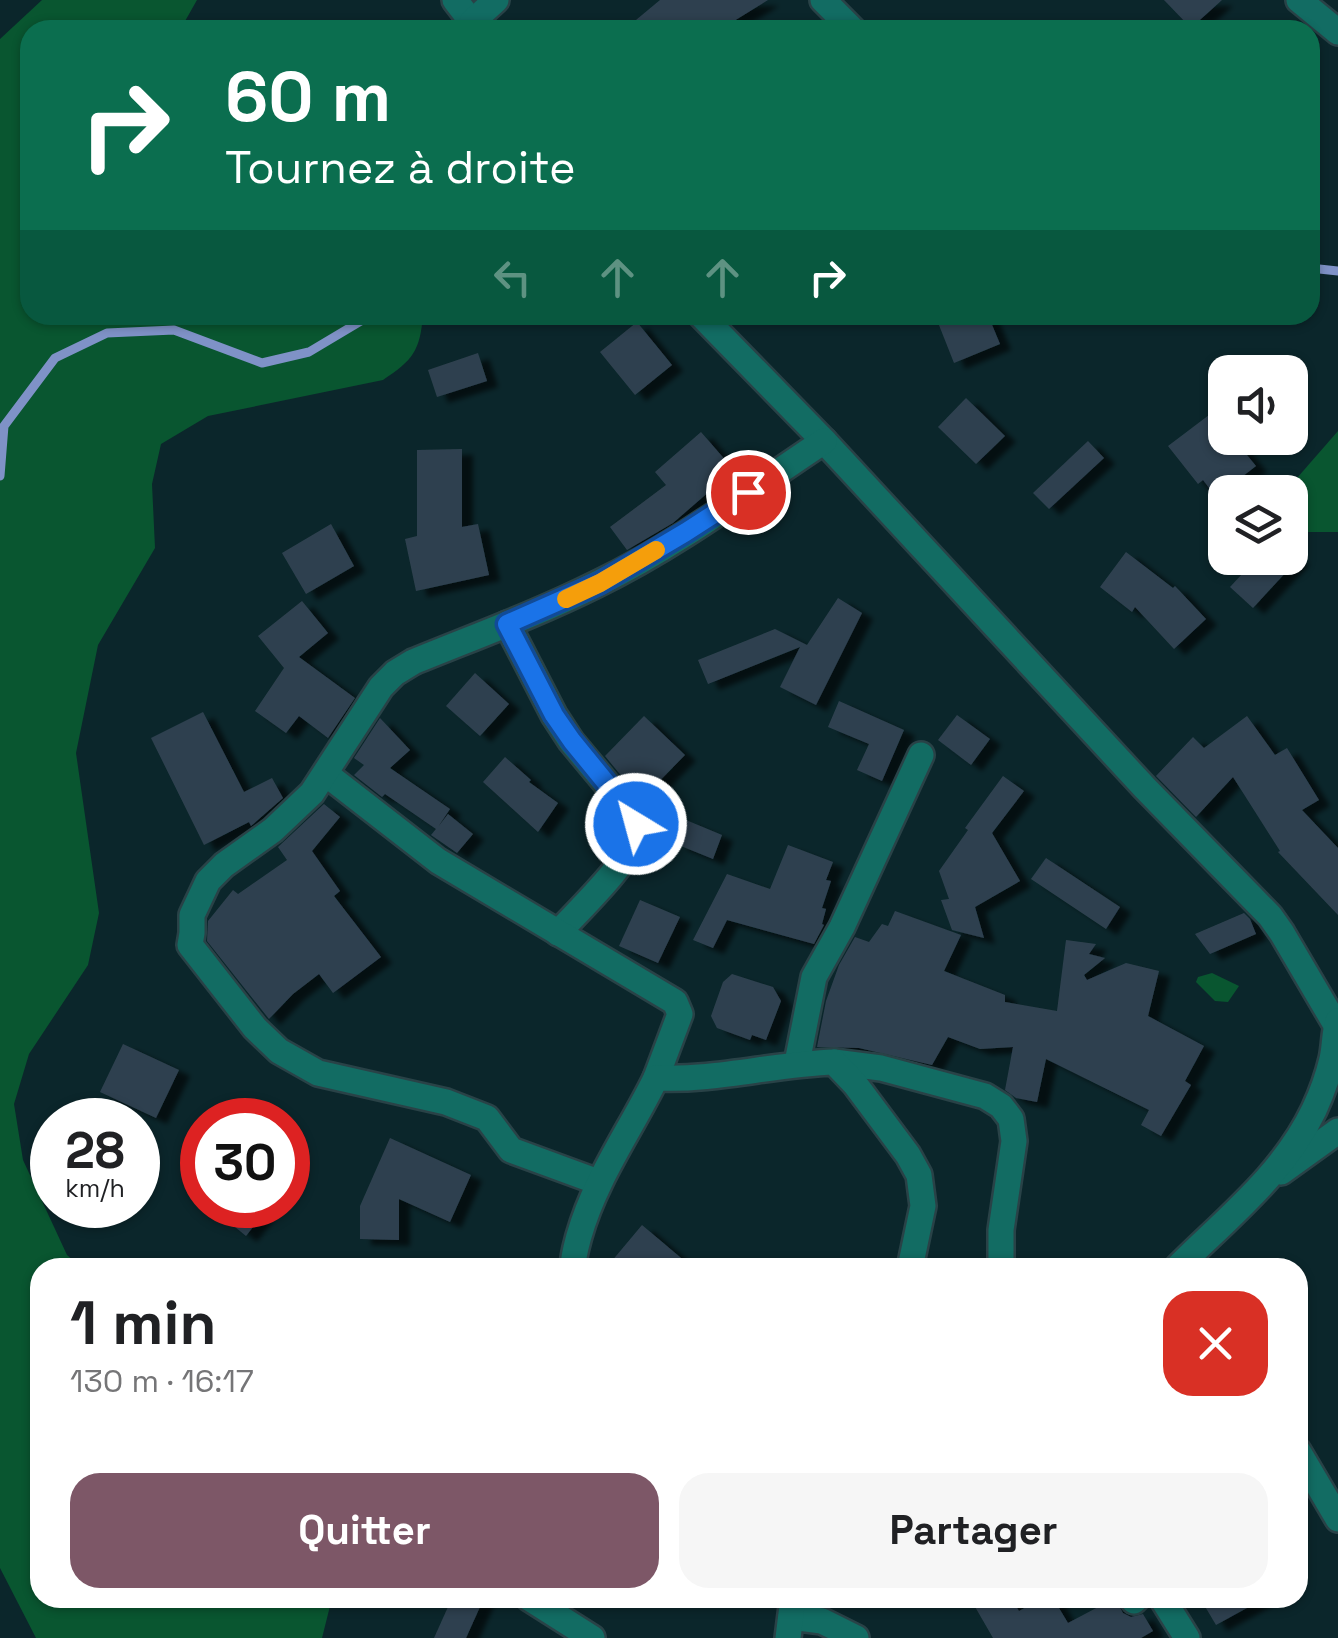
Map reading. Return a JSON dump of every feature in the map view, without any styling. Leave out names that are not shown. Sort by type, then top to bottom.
[{"type":"street","points":[[480,20],[496,0]]},
{"type":"street","points":[[823,0],[844,20]]},
{"type":"street","points":[[1299,0],[1338,32]]},
{"type":"street","points":[[711,325],[824,441],[1144,788],[1270,916],[1337,1023],[1332,1058],[1314,1110],[1300,1134],[1266,1182],[1188,1258]]},
{"type":"street","points":[[598,1182],[511,1150],[487,1118],[446,1102],[318,1073],[280,1051],[255,1028],[190,944],[192,915],[208,882],[224,865],[296,810],[326,774],[381,688],[395,673],[412,662],[600,583],[824,441]]},
{"type":"street","points":[[507,624],[554,715],[636,824],[630,852],[558,933]]},
{"type":"street","points":[[798,1063],[814,977],[842,927],[921,756]]},
{"type":"street","points":[[326,774],[438,861],[675,1002],[680,1014],[656,1078],[598,1182],[575,1258]]},
{"type":"street","points":[[656,1078],[701,1078],[798,1063],[834,1062],[898,1072],[986,1096],[1011,1118],[1014,1141],[1001,1230],[1001,1258]]},
{"type":"street","points":[[834,1062],[855,1084],[919,1175],[924,1206],[912,1258]]},
{"type":"street","points":[[1266,1182],[1338,1131]]},
{"type":"street","points":[[1308,1468],[1338,1519]]},
{"type":"street","points":[[545,1608],[592,1638]]},
{"type":"street","points":[[1168,1608],[1187,1638]]},
{"type":"street","points":[[791,1618],[822,1621],[856,1638]]},
{"type":"green space","points":[[42,0],[197,0],[186,20],[20,20]]},
{"type":"green space","points":[[20,20],[20,325],[422,325],[413,354],[383,380],[208,416],[161,444],[152,484],[155,548],[98,645],[76,753],[99,913],[88,965],[29,1054],[14,1104],[23,1160],[30,1175],[30,1228],[54,1228],[70,1258],[30,1258],[30,1608],[330,1608],[322,1638],[36,1638],[0,1568],[0,39]]},
{"type":"green space","points":[[1338,431],[1338,532],[1308,532],[1308,475],[1300,475]]},
{"type":"green space","points":[[1212,973],[1239,986],[1228,1002],[1215,1001],[1196,982],[1198,977]]},
{"type":"building","points":[[660,0],[768,0],[736,20],[636,20]]},
{"type":"building","points":[[1164,0],[1222,0],[1200,20],[1183,20]]},
{"type":"building","points":[[633,325],[639,325],[672,365],[635,395],[600,352]]},
{"type":"building","points":[[939,325],[992,325],[1000,344],[954,363]]},
{"type":"building","points":[[478,353],[487,381],[437,397],[428,370]]},
{"type":"building","points":[[966,398],[1005,436],[976,464],[938,427]]},
{"type":"building","points":[[1208,416],[1208,455],[1247,455],[1256,466],[1244,475],[1208,475],[1208,487],[1203,480],[1198,484],[1168,446]]},
{"type":"building","points":[[701,432],[734,470],[673,523],[627,550],[610,527],[666,485],[655,472]]},
{"type":"building","points":[[1088,441],[1104,458],[1049,509],[1033,493]]},
{"type":"building","points":[[462,449],[462,527],[478,524],[489,575],[416,591],[405,539],[417,536],[417,450]]},
{"type":"building","points":[[331,524],[354,566],[306,594],[282,553]]},
{"type":"building","points":[[1126,552],[1175,586],[1206,619],[1174,649],[1135,607],[1132,612],[1100,587]]},
{"type":"building","points":[[1241,575],[1283,575],[1253,608],[1230,587]]},
{"type":"building","points":[[838,598],[862,613],[816,705],[780,687],[800,647],[708,684],[698,660],[775,629],[807,645]]},
{"type":"building","points":[[302,601],[328,633],[299,657],[355,698],[328,738],[299,716],[286,733],[255,711],[284,668],[258,636]]},
{"type":"building","points":[[475,673],[509,704],[480,736],[446,706]]},
{"type":"building","points":[[839,701],[904,730],[882,781],[857,770],[869,744],[828,727]]},
{"type":"building","points":[[203,712],[244,792],[272,778],[283,798],[251,826],[249,822],[204,845],[151,738]]},
{"type":"building","points":[[957,715],[990,739],[971,765],[938,740]]},
{"type":"building","points":[[644,716],[685,755],[641,800],[605,756]]},
{"type":"building","points":[[1247,716],[1275,755],[1287,748],[1319,800],[1302,810],[1338,848],[1338,915],[1278,852],[1233,777],[1196,817],[1156,776],[1193,737],[1204,748]]},
{"type":"building","points":[[380,718],[410,750],[390,768],[450,809],[438,827],[448,814],[473,834],[457,853],[431,835],[436,829],[354,775],[364,765],[354,758]]},
{"type":"building","points":[[505,757],[529,782],[558,803],[538,832],[483,782]]},
{"type":"building","points":[[1003,776],[1024,791],[992,833],[1020,881],[975,907],[984,938],[952,930],[941,900],[949,899],[939,871]]},
{"type":"building","points":[[324,804],[340,817],[312,851],[340,891],[334,896],[381,957],[333,993],[319,974],[269,1019],[207,941],[208,921],[233,890],[238,894],[287,860],[278,847]]},
{"type":"building","points":[[602,804],[618,824],[604,838],[586,824]]},
{"type":"building","points":[[686,820],[722,835],[713,859],[676,844]]},
{"type":"building","points":[[788,845],[833,862],[822,908],[826,909],[824,925],[814,944],[727,920],[713,948],[693,940],[727,874],[770,889]]},
{"type":"building","points":[[1046,858],[1120,907],[1106,929],[1031,879]]},
{"type":"building","points":[[640,900],[680,917],[658,963],[619,946]]},
{"type":"building","points":[[895,911],[961,935],[944,971],[1005,995],[1005,1002],[1057,1011],[1066,940],[1096,944],[1089,954],[1105,958],[1084,975],[1087,980],[1126,963],[1159,971],[1148,1016],[1204,1046],[1185,1081],[1191,1085],[1161,1136],[1141,1125],[1149,1110],[1046,1059],[1037,1102],[1016,1098],[1005,1090],[1013,1047],[980,1049],[948,1037],[932,1065],[859,1048],[817,1047],[826,1001],[839,965],[855,937],[869,942],[882,924],[888,926]]},
{"type":"building","points":[[1244,913],[1256,934],[1210,954],[1195,934]]},
{"type":"building","points":[[732,974],[773,987],[781,1001],[766,1040],[752,1035],[750,1040],[717,1028],[711,1016],[723,982]]},
{"type":"building","points":[[123,1044],[179,1070],[160,1110],[160,1098],[113,1098],[100,1092]]},
{"type":"building","points":[[390,1138],[471,1175],[450,1222],[399,1199],[399,1240],[360,1239],[360,1206]]},
{"type":"building","points":[[642,1225],[681,1258],[614,1258]]},
{"type":"building","points":[[236,1228],[252,1228],[246,1236]]},
{"type":"building","points":[[448,1608],[480,1608],[466,1638],[434,1638]]},
{"type":"building","points":[[976,1608],[1059,1608],[1068,1623],[1096,1608],[1120,1608],[1131,1617],[1143,1614],[1153,1631],[1141,1638],[993,1638]]},
{"type":"building","points":[[1206,1608],[1247,1608],[1216,1625]]},
{"type":"waterway","points":[[1320,269],[1338,271]]},
{"type":"waterway","points":[[0,476],[4,426],[55,358],[107,333],[174,330],[262,363],[309,352],[354,325]]},
{"type":"slow traffic","points":[[566,599],[656,550]]},
{"type":"route","points":[[636,824],[554,715],[507,624],[600,583],[748,492]]}]
